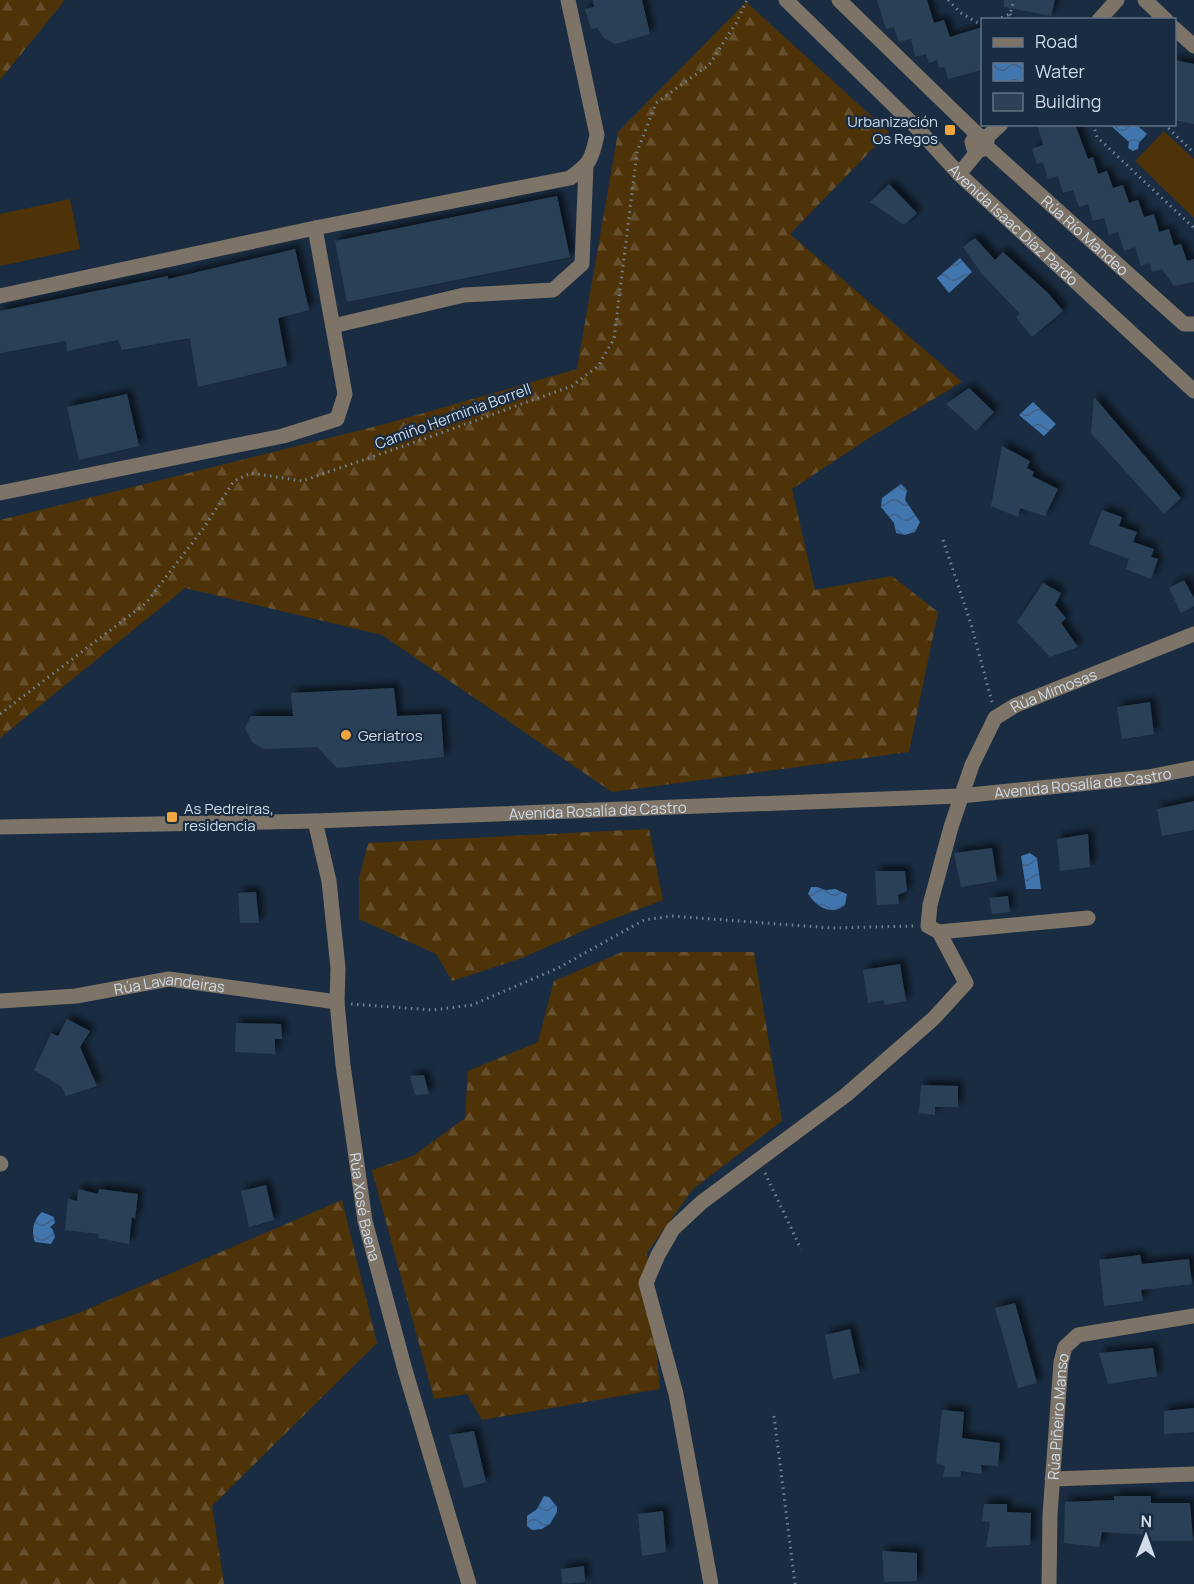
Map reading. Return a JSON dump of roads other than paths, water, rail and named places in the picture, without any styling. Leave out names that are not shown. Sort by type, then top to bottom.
[{"type":"street","points":[[0,296],[315,228],[570,178],[586,166],[593,155],[597,135],[568,0]]},
{"type":"street","name":"Avenida Isaac Díaz Pardo","points":[[786,0],[918,129],[958,174],[1194,391]]},
{"type":"street","name":"Rúa Río Mandeo","points":[[839,0],[982,143],[1189,324]]},
{"type":"street","points":[[1101,18],[1117,0]]},
{"type":"street","points":[[1145,0],[1164,18]]},
{"type":"street","points":[[1176,29],[1194,46]]},
{"type":"street","points":[[958,174],[998,126]]},
{"type":"street","points":[[333,326],[464,295],[553,290],[582,264],[586,166]]},
{"type":"street","points":[[0,493],[283,436],[337,419],[345,394],[315,228]]},
{"type":"street","name":"Rúa Mimosas","points":[[933,929],[930,905],[960,796],[995,718],[1016,705],[1194,634]]},
{"type":"street","name":"Avenida Rosalía de Castro","points":[[0,827],[315,820],[960,796],[1148,777],[1194,768]]},
{"type":"street","name":"Rúa Xosé Baena","points":[[315,820],[329,881],[338,969],[343,1065],[365,1221],[405,1370],[469,1584]]},
{"type":"street","points":[[711,1584],[676,1394],[646,1283],[658,1255],[673,1229],[702,1202],[846,1095],[934,1018],[966,983],[933,929],[1089,918]]},
{"type":"street","name":"Rúa Lavandeiras","points":[[0,1001],[76,996],[170,979],[338,1002]]},
{"type":"street","name":"Rúa Piñeiro Manso","points":[[1049,1584],[1052,1479],[1061,1362],[1065,1347],[1078,1335],[1194,1316]]},
{"type":"street","points":[[1052,1479],[1194,1474]]},
{"type":"water","points":[[1111,126],[1138,126],[1147,134],[1139,143],[1138,149],[1133,151],[1128,148],[1129,142]]},
{"type":"water","points":[[960,258],[972,272],[949,293],[937,278]]},
{"type":"water","points":[[1033,402],[1056,424],[1044,436],[1019,415]]},
{"type":"water","points":[[901,484],[907,490],[905,500],[920,522],[915,532],[905,535],[896,533],[894,523],[881,507],[882,498]]},
{"type":"water","points":[[1030,853],[1037,858],[1041,889],[1026,889],[1021,856]]},
{"type":"water","points":[[811,887],[835,889],[847,894],[845,905],[834,910],[824,909],[808,894]]},
{"type":"water","points":[[42,1212],[54,1217],[55,1223],[50,1227],[55,1237],[51,1244],[35,1242],[33,1230]]},
{"type":"water","points":[[544,1496],[549,1497],[557,1507],[557,1512],[550,1524],[542,1529],[532,1530],[527,1526],[527,1516],[537,1509]]},
{"type":"place","name":"Urbanización Os Regos","points":[[950,130]]},
{"type":"place","name":"Geriatros","points":[[346,735]]},
{"type":"place","name":"As Pedreiras, residencia","points":[[172,817]]}]
